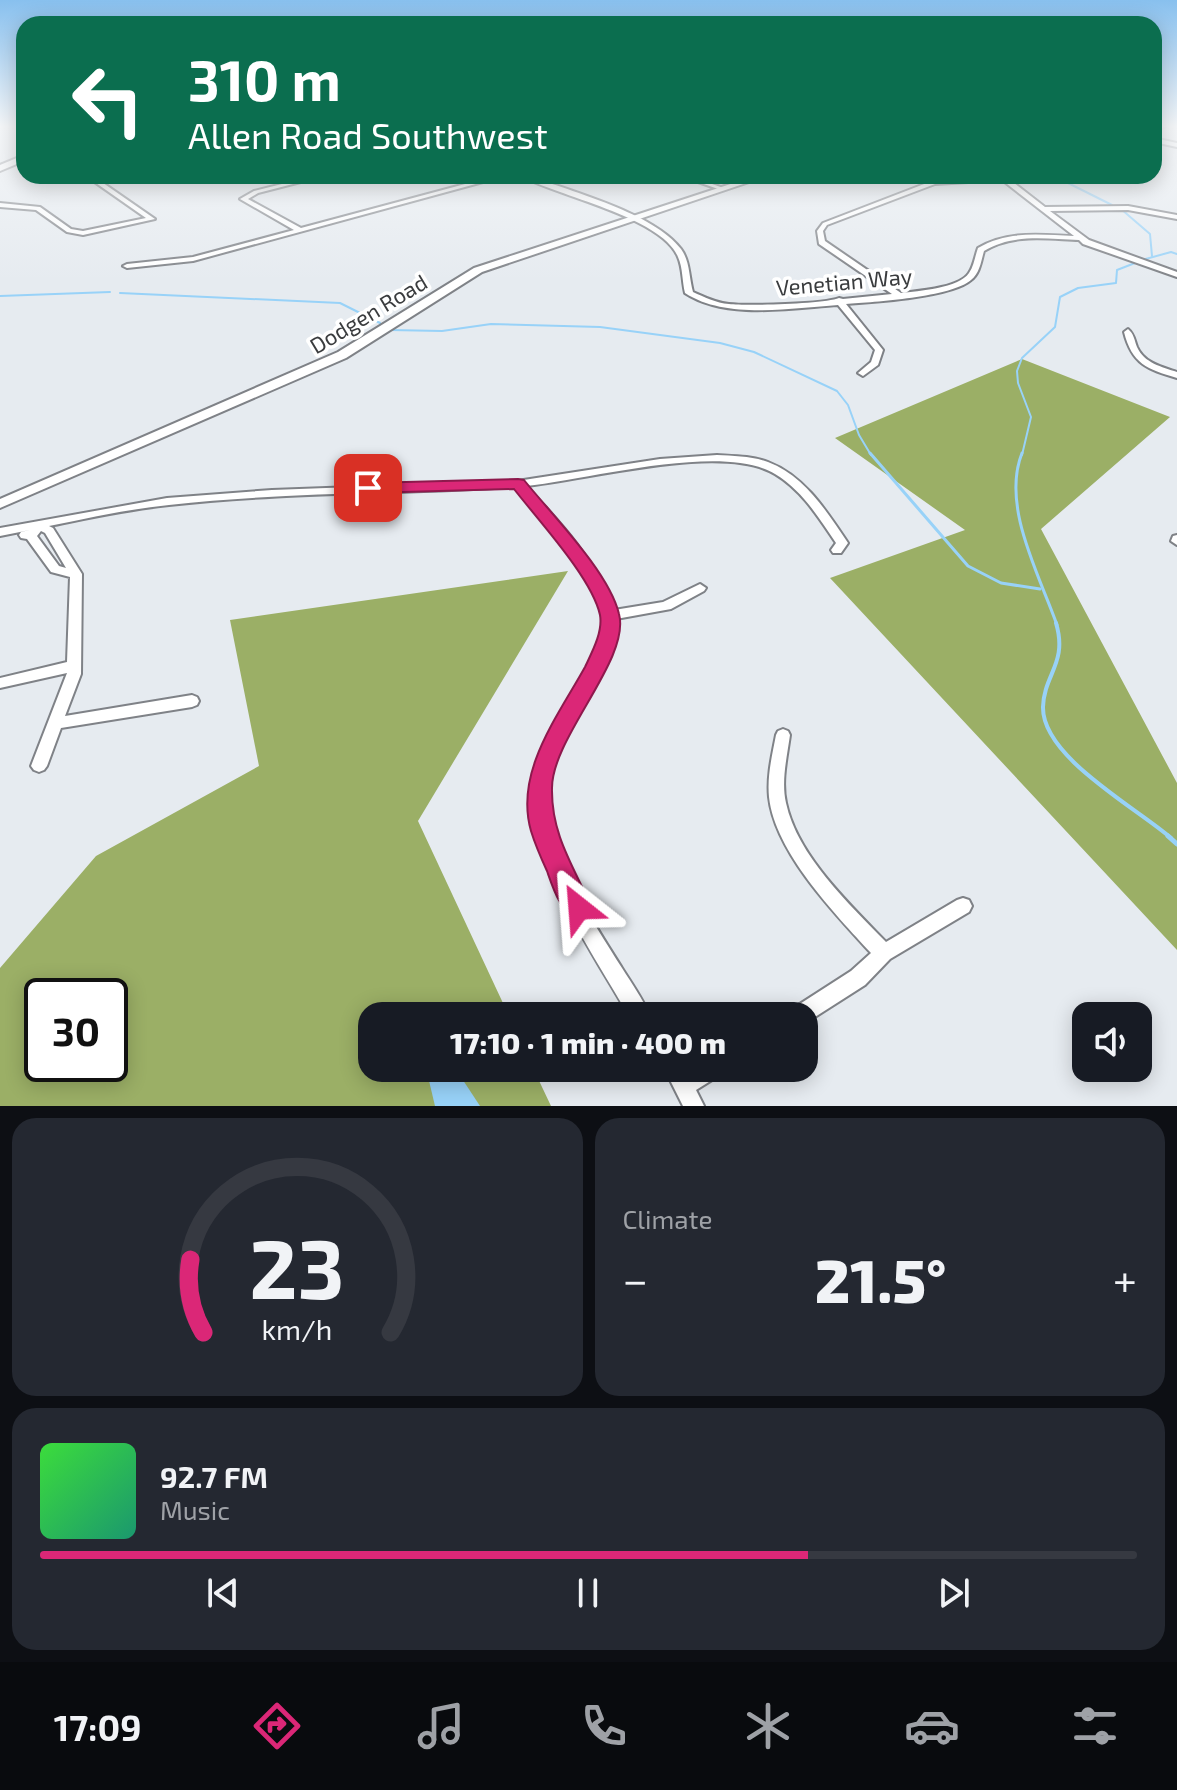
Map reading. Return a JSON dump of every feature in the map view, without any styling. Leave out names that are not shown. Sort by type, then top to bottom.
[{"type":"street","points":[[0,205],[38,208],[69,231],[83,233],[152,219],[101,184]]},
{"type":"street","points":[[294,184],[243,199],[300,230]]},
{"type":"street","points":[[127,266],[193,259],[472,184]]},
{"type":"street","name":"Venetian Way","points":[[545,184],[632,217],[677,249],[683,259],[687,289],[706,301],[743,307],[943,290],[967,281],[977,267],[981,250],[995,242],[1014,238],[1080,238]]},
{"type":"street","points":[[708,184],[723,189]]},
{"type":"street","name":"Dodgen Road","points":[[0,504],[342,355],[478,270],[737,184]]},
{"type":"street","points":[[898,295],[822,242],[820,231],[825,224],[931,184]]},
{"type":"street","points":[[1011,184],[1080,238],[1177,275]]},
{"type":"street","points":[[1043,209],[1128,208],[1177,217]]},
{"type":"street","points":[[839,300],[879,350],[875,363],[863,373]]},
{"type":"street","points":[[1128,332],[1132,351],[1138,359],[1177,375]]},
{"type":"street","points":[[0,533],[189,499],[518,484],[689,461],[746,460],[773,468],[803,488],[842,543],[837,550]]},
{"type":"street","points":[[518,484],[587,569],[610,615],[610,628],[601,655],[546,762],[539,786],[540,804],[542,829],[563,881],[632,1002]]},
{"type":"street","points":[[31,536],[40,525]]},
{"type":"street","points":[[39,766],[74,674],[76,574],[49,531],[40,525]]},
{"type":"street","points":[[0,533],[31,536],[55,569],[76,574]]},
{"type":"street","points":[[45,555],[61,549]]},
{"type":"street","points":[[610,615],[666,606],[700,588]]},
{"type":"street","points":[[0,683],[74,666]]},
{"type":"street","points":[[56,723],[192,701]]},
{"type":"street","points":[[783,735],[777,770],[778,803],[785,823],[819,879],[884,953]]},
{"type":"street","points":[[818,1004],[858,978],[884,953],[963,906]]},
{"type":"street","points":[[682,1082],[694,1106]]},
{"type":"green space","points":[[1022,359],[1170,417],[1041,529],[1177,783],[1177,950],[830,578],[965,530],[835,438]]},
{"type":"green space","points":[[568,571],[418,821],[502,1002],[358,1002],[358,1082],[540,1082],[551,1106],[0,1106],[0,968],[96,856],[259,766],[230,620]]},
{"type":"water","points":[[429,1082],[464,1082],[480,1106],[435,1106]]},
{"type":"waterway","points":[[1070,184],[1112,205]]},
{"type":"waterway","points":[[1121,209],[1150,234],[1152,256]]},
{"type":"waterway","points":[[1142,260],[1171,252],[1177,254]]},
{"type":"waterway","points":[[1022,455],[1031,417],[1018,383],[1017,371],[1022,358],[1055,327],[1060,297],[1078,288],[1116,283],[1117,270],[1135,263]]},
{"type":"waterway","points":[[0,296],[110,292]]},
{"type":"waterway","points":[[120,293],[340,303],[380,323]]},
{"type":"waterway","points":[[390,330],[442,331],[491,324],[600,327],[720,343],[754,352],[837,391],[848,405],[859,435],[871,455]]},
{"type":"waterway","points":[[870,453],[968,566],[1001,583],[1040,589]]},
{"type":"waterway","points":[[1022,453],[1016,495],[1019,517],[1032,562],[1057,625]]},
{"type":"waterway","points":[[1056,623],[1059,648],[1043,707],[1047,726],[1074,763],[1171,838]]},
{"type":"waterway","points":[[1168,836],[1177,844]]},
{"type":"route","points":[[368,488],[518,484],[598,586],[610,615],[610,628],[601,655],[546,762],[539,786],[542,829],[563,881],[579,908]]}]
